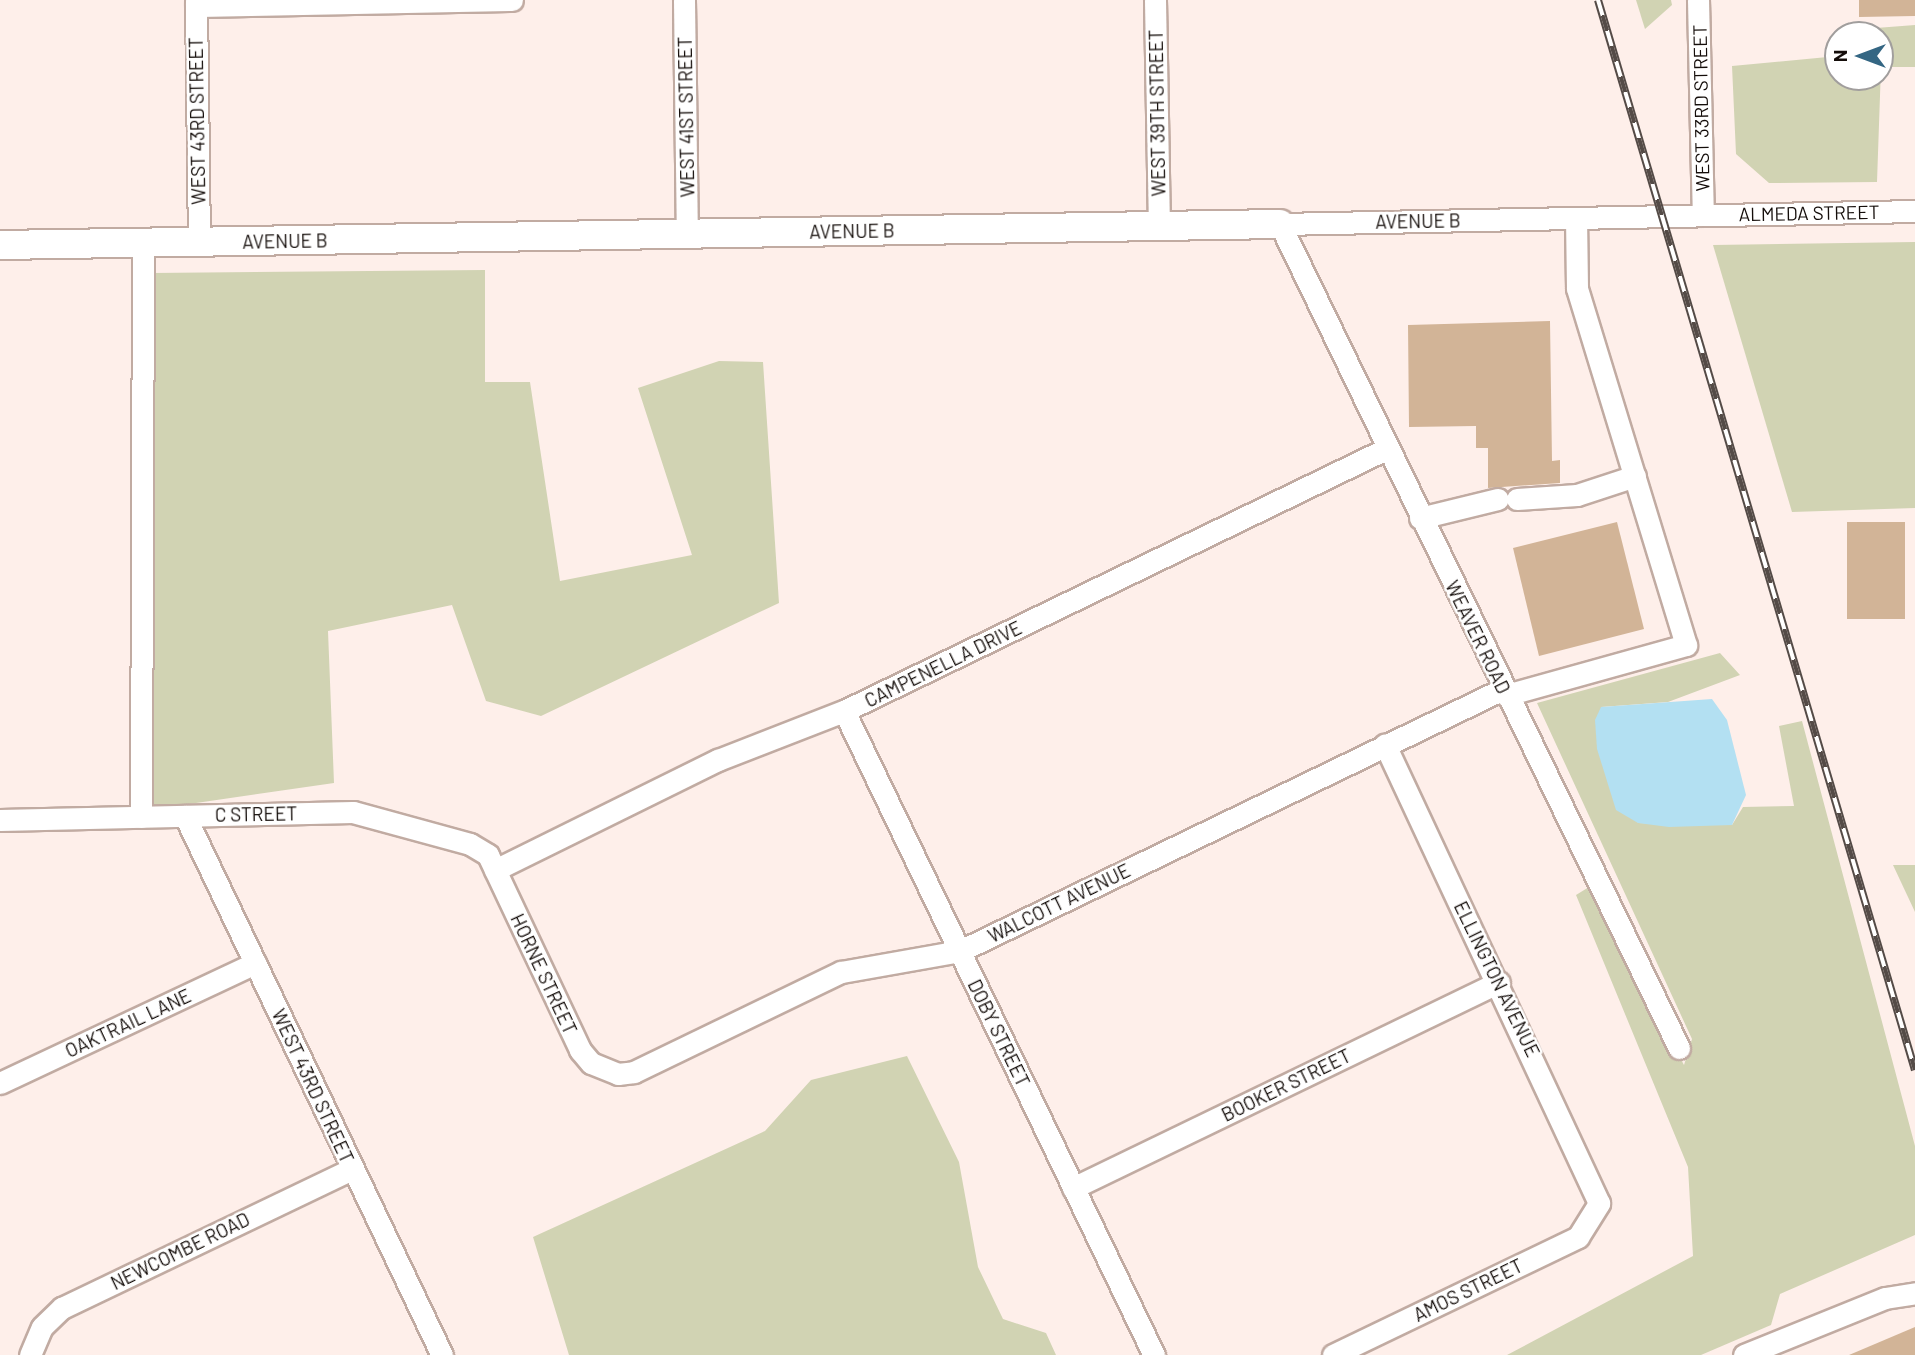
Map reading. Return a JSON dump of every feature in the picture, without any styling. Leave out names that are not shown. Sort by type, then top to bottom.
[{"type":"main road","name":"AVENUE B","points":[[0,245],[1280,224]]},
{"type":"street","points":[[196,3],[512,0]]},
{"type":"street","name":"WEST 41ST STREET","points":[[684,0],[687,234]]},
{"type":"street","name":"WEST 39TH STREET","points":[[1155,0],[1158,225]]},
{"type":"street","name":"WEST 33RD STREET","points":[[1698,0],[1703,215]]},
{"type":"street","name":"WEST 43RD STREET","points":[[196,3],[199,242]]},
{"type":"street","name":"ALMEDA STREET","points":[[1703,215],[1915,211]]},
{"type":"street","name":"AVENUE B","points":[[1280,224],[1703,215]]},
{"type":"street","points":[[1420,518],[1508,499],[1577,495],[1635,477],[1577,288],[1576,219]]},
{"type":"street","name":"WEAVER ROAD","points":[[1280,224],[1504,692],[1679,1048]]},
{"type":"street","points":[[141,817],[142,243]]},
{"type":"street","name":"CAMPENELLA DRIVE","points":[[495,870],[718,760],[844,711],[1387,449]]},
{"type":"street","name":"WALCOTT AVENUE","points":[[603,1071],[634,1072],[841,972],[960,951],[1385,745],[1504,692],[1686,645],[1635,477]]},
{"type":"street","name":"DOBY STREET","points":[[844,711],[1154,1355]]},
{"type":"street","name":"ELLINGTON AVENUE","points":[[1385,745],[1597,1187],[1596,1214]]},
{"type":"street","name":"C STREET","points":[[0,820],[366,815],[470,844],[488,855],[495,870]]},
{"type":"street","name":"WEST 43RD STREET","points":[[185,816],[442,1355]]},
{"type":"street","name":"HORNE STREET","points":[[495,870],[580,1049],[603,1071]]},
{"type":"street","name":"OAKTRAIL LANE","points":[[0,1083],[255,964]]},
{"type":"street","name":"BOOKER STREET","points":[[1073,1188],[1499,982]]},
{"type":"street","name":"NEWCOMBE ROAD","points":[[30,1355],[41,1326],[62,1308],[352,1169]]},
{"type":"street","name":"AMOS STREET","points":[[1333,1355],[1578,1237],[1596,1214]]},
{"type":"street","points":[[1744,1355],[1885,1298],[1915,1293]]},
{"type":"green space","points":[[1636,0],[1671,0],[1672,5],[1645,29]]},
{"type":"green space","points":[[1915,25],[1915,67],[1894,67],[1894,27]]},
{"type":"green space","points":[[1824,57],[1824,91],[1880,91],[1877,182],[1769,183],[1736,154],[1732,66]]},
{"type":"green space","points":[[1915,242],[1915,508],[1792,512],[1713,245]]},
{"type":"green space","points":[[485,270],[485,382],[530,382],[560,581],[692,555],[638,388],[719,361],[763,362],[779,603],[541,716],[486,701],[452,605],[328,631],[334,783],[148,810],[151,273]]},
{"type":"green space","points":[[1720,653],[1740,675],[1668,702],[1601,707],[1638,823],[1732,825],[1743,807],[1794,806],[1779,726],[1802,721],[1915,1146],[1915,1235],[1780,1294],[1771,1325],[1701,1355],[1507,1355],[1693,1256],[1688,1167],[1576,895],[1589,887],[1684,1065],[1692,1039],[1537,703]]},
{"type":"green space","points":[[1893,865],[1915,865],[1915,912]]},
{"type":"green space","points":[[907,1056],[959,1162],[978,1267],[1003,1319],[1046,1333],[1056,1355],[569,1355],[533,1237],[765,1131],[811,1080]]},
{"type":"water","points":[[1712,699],[1727,720],[1746,795],[1732,825],[1669,827],[1638,823],[1616,810],[1597,749],[1595,720],[1601,707]]},
{"type":"building","points":[[1859,0],[1915,0],[1915,16],[1859,17]]},
{"type":"building","points":[[1550,321],[1552,461],[1560,460],[1560,483],[1488,488],[1488,448],[1476,448],[1476,426],[1409,427],[1408,325]]},
{"type":"building","points":[[1617,522],[1644,629],[1539,656],[1513,548]]},
{"type":"building","points":[[1847,522],[1905,522],[1905,619],[1847,619]]},
{"type":"building","points":[[1915,1327],[1915,1355],[1849,1355]]},
{"type":"railway","points":[[1598,0],[1915,1070]]}]
